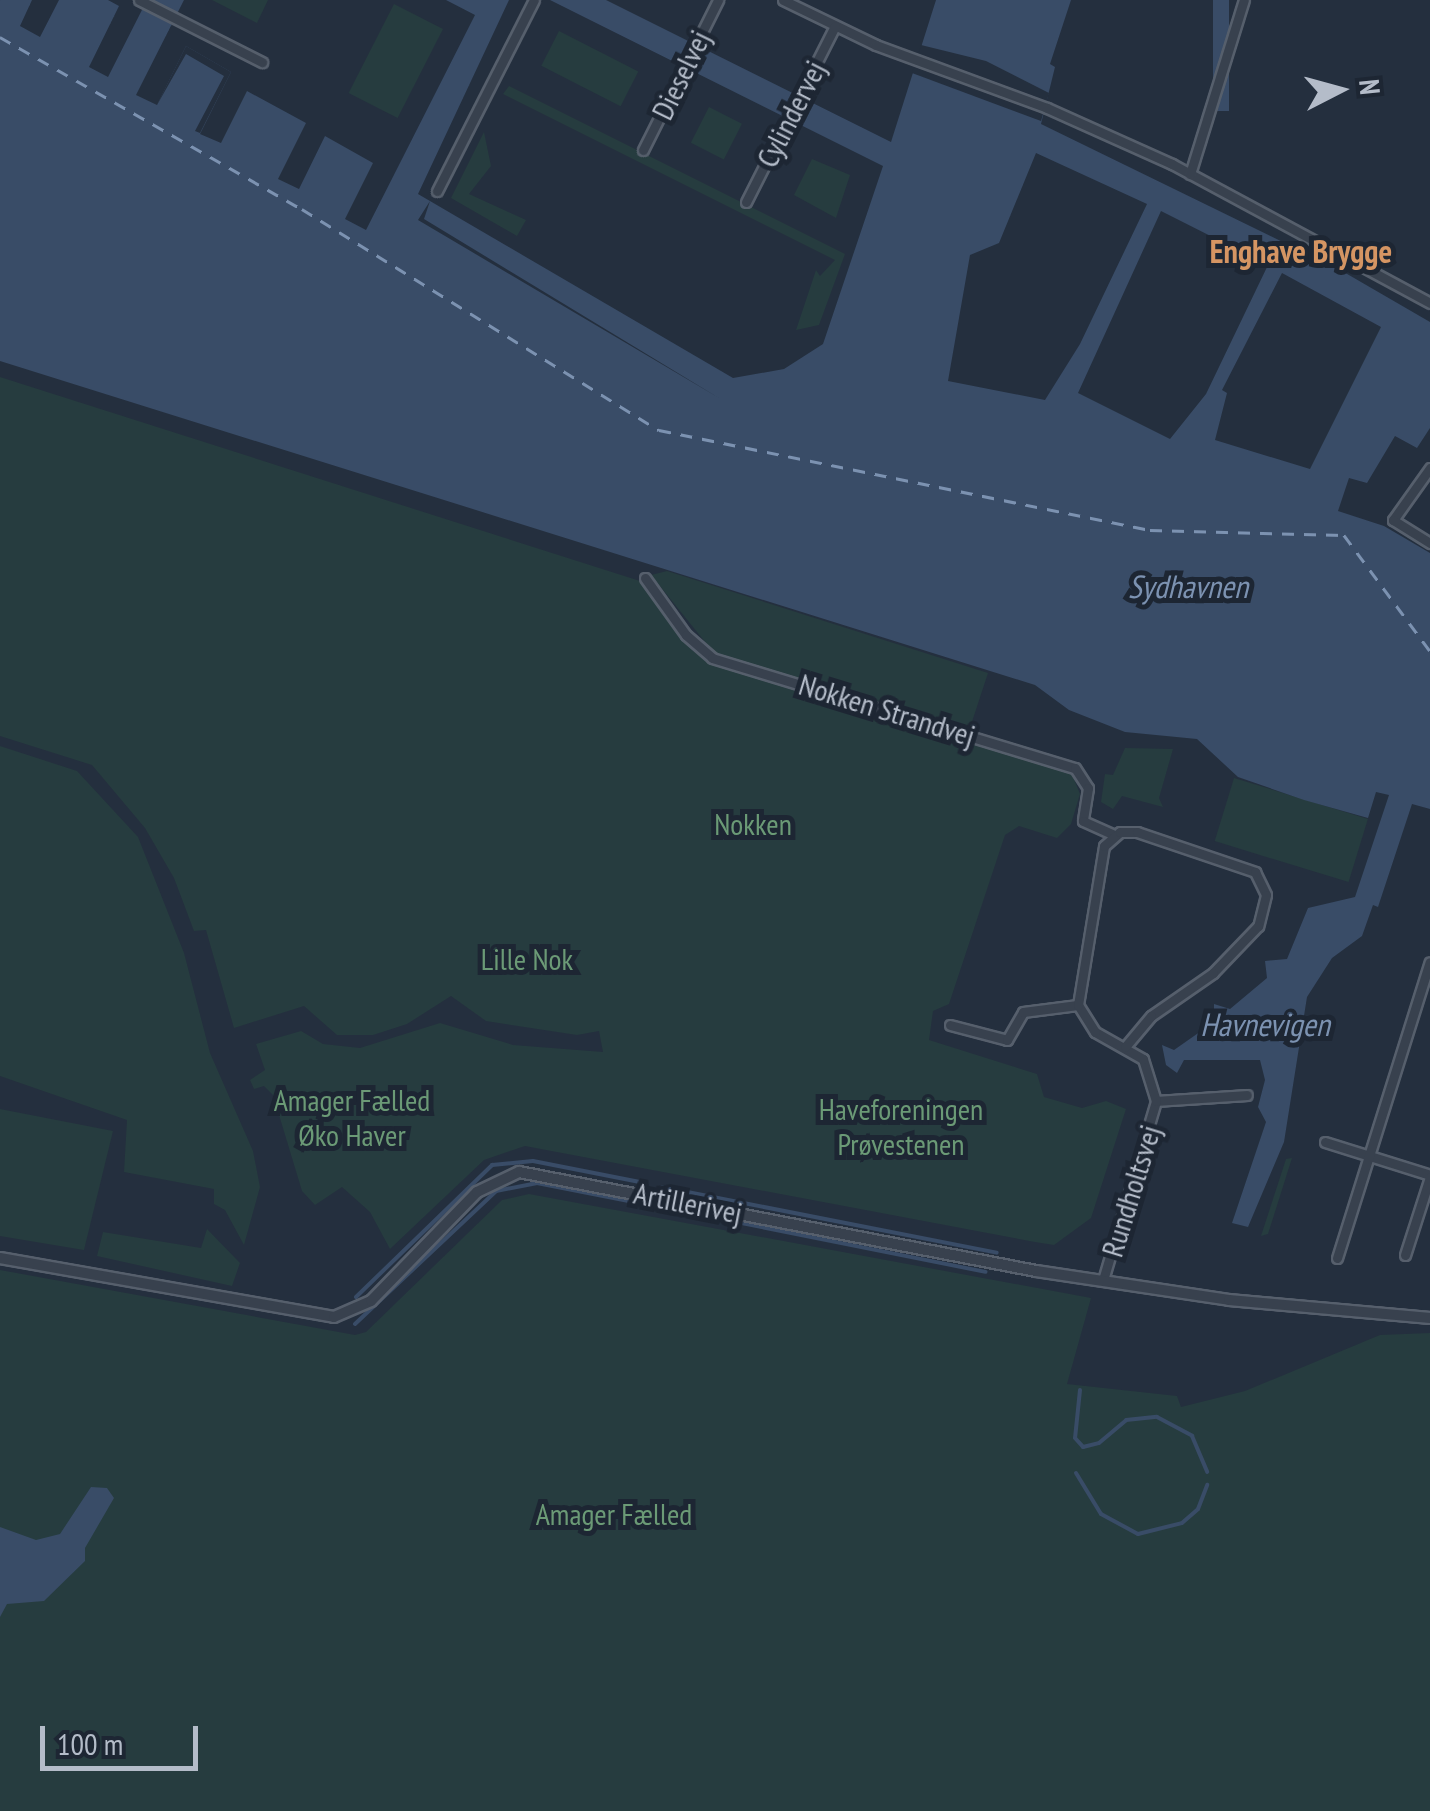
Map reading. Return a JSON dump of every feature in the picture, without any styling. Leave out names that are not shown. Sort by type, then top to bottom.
[{"type":"street","points":[[139,0],[262,62]]},
{"type":"street","points":[[438,191],[534,0]]},
{"type":"street","name":"Dieselvej","points":[[644,150],[718,0]]},
{"type":"street","points":[[783,0],[916,60],[1045,108],[1190,174],[1430,302]]},
{"type":"street","points":[[1190,174],[1244,0]]},
{"type":"street","name":"Cylindervej","points":[[746,202],[836,26]]},
{"type":"street","points":[[1430,468],[1393,520],[1430,544]]},
{"type":"street","name":"Nokken Strandvej","points":[[646,578],[686,635],[712,658],[1075,768],[1088,788],[1083,821],[1114,835]]},
{"type":"street","points":[[950,1025],[1007,1040],[1023,1012],[1078,1005],[1102,852],[1114,835],[1138,832],[1255,872],[1266,895],[1264,915],[1240,949],[1151,1016],[1125,1047]]},
{"type":"street","points":[[1337,1258],[1430,962]]},
{"type":"street","name":"Rundholtsvej","points":[[1078,1005],[1095,1032],[1125,1047],[1146,1064],[1156,1101],[1104,1280]]},
{"type":"street","name":"Rundholtsvej","points":[[1156,1101],[1246,1094]]},
{"type":"street","points":[[1325,1142],[1430,1176],[1406,1255]]},
{"type":"street","name":"Artillerivej","points":[[0,1258],[334,1317],[371,1301],[476,1192],[520,1172],[1104,1280],[1229,1300],[1430,1318]]},
{"type":"green space","points":[[212,0],[268,0],[257,23]]},
{"type":"green space","points":[[394,4],[443,29],[398,118],[349,93]]},
{"type":"green space","points":[[559,31],[638,71],[621,106],[541,66]]},
{"type":"green space","points":[[509,86],[845,254],[819,325],[796,330],[816,270],[820,276],[835,260],[503,94]]},
{"type":"green space","points":[[709,107],[742,124],[724,159],[691,143]]},
{"type":"green space","points":[[484,132],[491,166],[469,194],[526,220],[517,236],[451,198]]},
{"type":"green space","points":[[812,159],[850,175],[836,218],[794,195]]},
{"type":"green space","points":[[0,377],[640,581],[693,651],[722,667],[1072,774],[1080,794],[1071,824],[1057,838],[1019,826],[1005,835],[949,1004],[933,1011],[929,1040],[1037,1074],[1044,1097],[1082,1108],[1106,1101],[1126,1109],[1091,1218],[1054,1245],[525,1146],[484,1160],[390,1249],[370,1212],[342,1187],[315,1205],[302,1191],[273,1095],[264,1086],[254,1089],[250,1080],[265,1070],[256,1044],[301,1031],[323,1044],[360,1048],[440,1023],[513,1045],[603,1052],[599,1031],[577,1035],[486,1021],[451,996],[407,1024],[373,1035],[337,1035],[304,1006],[234,1028],[206,930],[194,931],[174,878],[145,828],[92,765],[0,736]]},
{"type":"green space","points":[[667,571],[988,673],[969,731],[714,653],[651,575]]},
{"type":"green space","points":[[0,746],[77,771],[138,837],[184,953],[210,1053],[253,1151],[260,1187],[244,1245],[225,1210],[214,1204],[214,1189],[124,1172],[127,1120],[0,1076]]},
{"type":"green space","points":[[1125,748],[1173,749],[1159,798],[1163,807],[1122,796],[1113,809],[1101,802],[1105,774],[1113,775]]},
{"type":"green space","points":[[1234,778],[1368,819],[1349,882],[1215,841]]},
{"type":"green space","points":[[0,1109],[113,1131],[84,1250],[0,1236]]},
{"type":"green space","points":[[1292,1158],[1268,1234],[1261,1236],[1286,1159]]},
{"type":"green space","name":"Amager Fælled","points":[[529,1194],[1091,1298],[1067,1384],[1177,1396],[1181,1407],[1245,1391],[1380,1335],[1430,1333],[1430,1811],[0,1811],[0,1270],[355,1335],[366,1332],[502,1200]]},
{"type":"green space","points":[[207,1229],[240,1263],[232,1286],[97,1256],[103,1232],[201,1248]]},
{"type":"water","name":"Sydhavnen","points":[[0,0],[32,0],[20,26],[40,37],[59,0],[108,0],[119,6],[89,67],[108,77],[147,0],[184,0],[136,95],[157,105],[186,46],[231,72],[200,134],[221,143],[247,91],[306,123],[278,179],[299,189],[325,136],[373,163],[345,219],[366,230],[475,15],[446,0],[509,0],[418,194],[733,378],[784,369],[823,344],[883,166],[550,0],[606,0],[891,142],[936,0],[1071,0],[1050,64],[1055,67],[1041,124],[1342,271],[1430,322],[1430,428],[1417,448],[1395,436],[1367,483],[1349,478],[1338,511],[1384,526],[1430,553],[1430,809],[1412,804],[1378,907],[1373,905],[1362,936],[1332,958],[1307,997],[1284,1142],[1248,1227],[1232,1223],[1266,1122],[1258,1107],[1265,1080],[1260,1060],[1184,1060],[1177,1073],[1166,1065],[1162,1045],[1174,1050],[1214,1022],[1214,1004],[1230,1009],[1267,978],[1265,961],[1287,959],[1308,908],[1355,897],[1389,795],[1376,792],[1368,818],[1304,800],[1238,777],[1197,739],[1125,732],[1069,710],[1035,685],[0,361]],"holes":[[[1036,153],[1147,204],[1080,344],[1045,400],[948,381],[970,255],[999,243]],[[1161,211],[1268,265],[1206,394],[1170,439],[1078,393]],[[1282,273],[1381,327],[1310,469],[1215,440],[1227,393],[1222,390]]]},
{"type":"water","points":[[1213,0],[1229,0],[1229,111],[1213,111]]},
{"type":"water","points":[[91,1487],[107,1488],[114,1498],[85,1548],[85,1561],[44,1601],[7,1604],[0,1617],[0,1527],[36,1540],[60,1534]]},
{"type":"pier","points":[[921,45],[986,61],[1049,93],[1041,121],[912,73]]},
{"type":"pier","points":[[186,46],[231,72],[200,133],[195,131],[224,76],[186,54],[157,105]]},
{"type":"pier","points":[[430,201],[424,219],[719,398],[418,220]]},
{"type":"waterway","points":[[356,1297],[492,1165],[533,1161],[645,1183]]},
{"type":"waterway","points":[[355,1324],[496,1191],[537,1183],[644,1204]]},
{"type":"waterway","points":[[662,1187],[997,1253]]},
{"type":"waterway","points":[[656,1206],[985,1272]]},
{"type":"waterway","points":[[1080,1390],[1075,1438],[1083,1447],[1099,1443],[1126,1420],[1157,1417],[1192,1436],[1207,1472]]},
{"type":"waterway","points":[[1076,1473],[1101,1514],[1138,1534],[1182,1523],[1198,1509],[1207,1485]]},
{"type":"ferry route","points":[[0,37],[302,209],[659,430],[1150,530],[1344,535],[1430,651]]},
{"type":"district","name":"Enghave Brygge","points":[[1301,251]]},
{"type":"park label","name":"Nokken","points":[[753,824]]},
{"type":"park label","name":"Lille Nok","points":[[527,959]]},
{"type":"park label","name":"Amager Fælled Øko Haver","points":[[352,1117]]},
{"type":"park label","name":"Haveforeningen Prøvestenen","points":[[901,1126]]},
{"type":"water label","name":"Havnevigen","points":[[1265,1024]]}]
